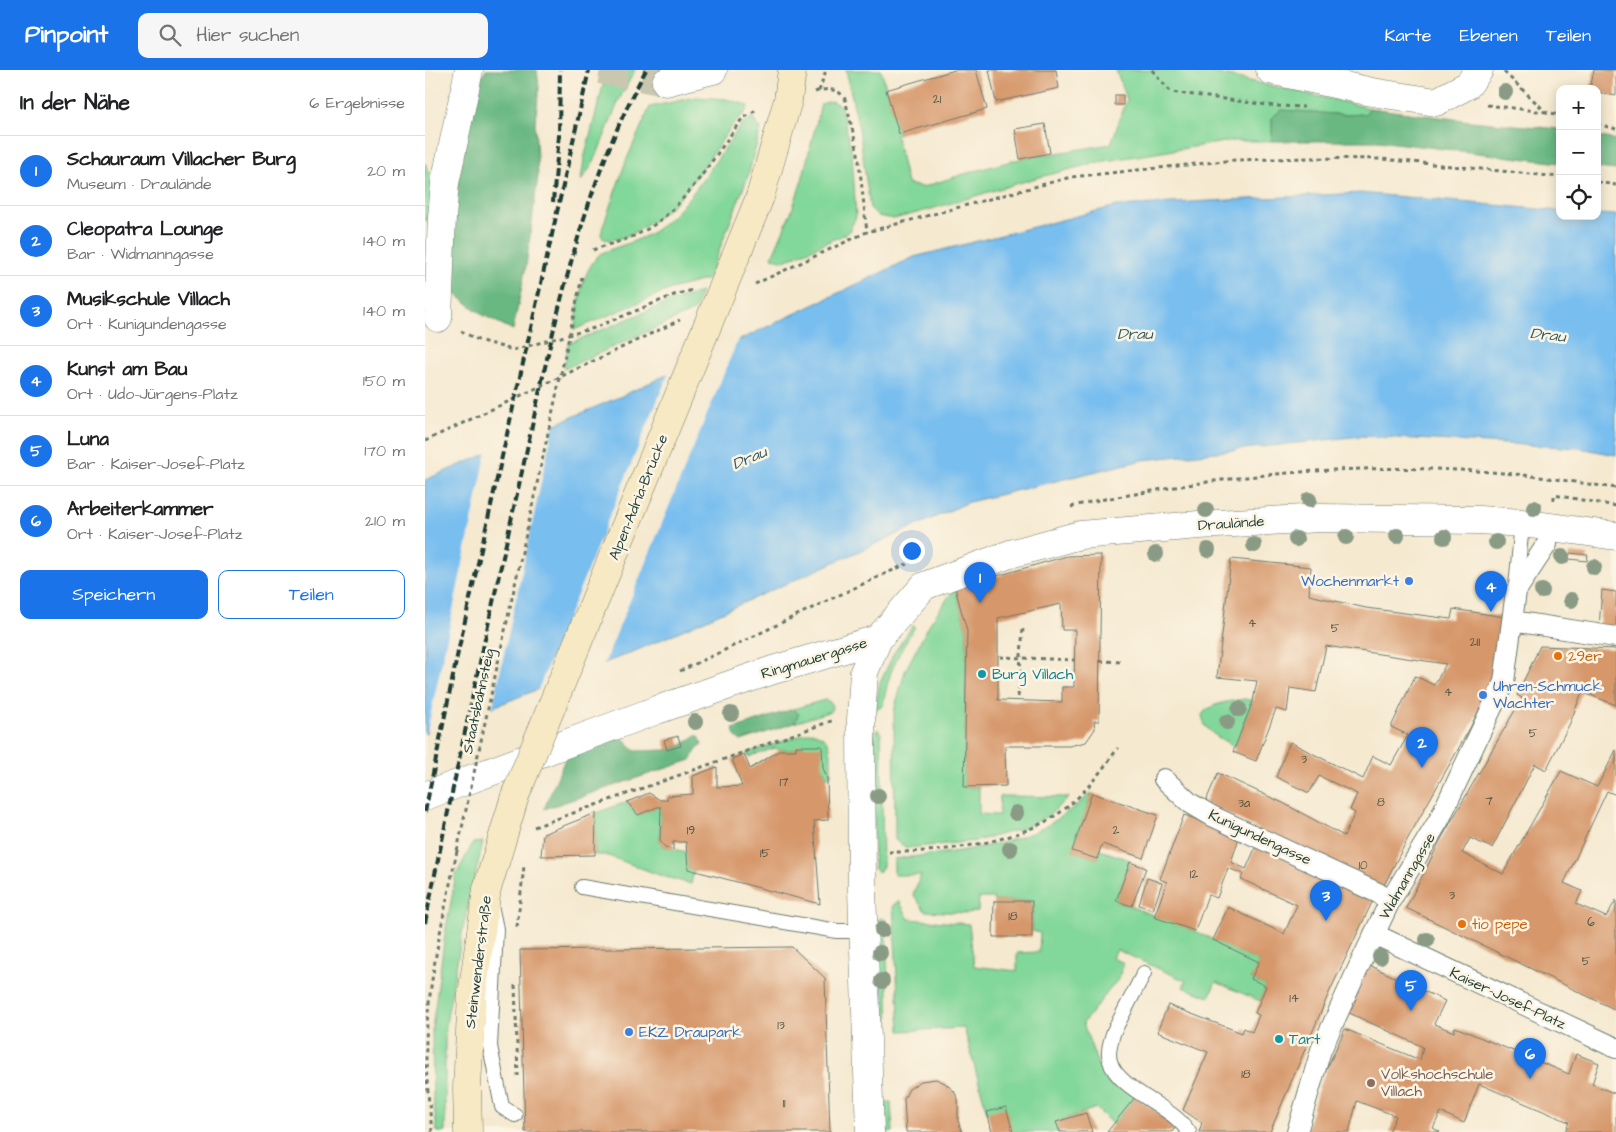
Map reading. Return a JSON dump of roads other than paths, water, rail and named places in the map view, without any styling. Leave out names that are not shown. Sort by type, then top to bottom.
[{"type":"main road","name":"Alpen-Adria-Brücke","points":[[515,796],[760,197],[788,100],[793,70]]},
{"type":"main road","name":"Steinwenderstraße","points":[[468,1132],[470,1017],[487,889],[515,796]]},
{"type":"street","points":[[438,318],[445,183],[469,70]]},
{"type":"street","points":[[666,82],[713,70]]},
{"type":"street","points":[[1270,70],[1372,92],[1436,102],[1468,86],[1479,70]]},
{"type":"street","name":"Draulände","points":[[878,639],[924,586],[1010,554],[1080,535],[1199,525],[1320,518],[1479,520],[1522,523],[1616,536]]},
{"type":"street","points":[[1516,591],[1547,544]]},
{"type":"street","name":"Widmanngasse","points":[[1297,1132],[1321,1050],[1374,934],[1390,900],[1439,820],[1504,682],[1516,591]]},
{"type":"street","points":[[1512,621],[1616,637]]},
{"type":"street","name":"Ringmauergasse","points":[[425,796],[773,670],[878,639]]},
{"type":"street","name":"Ringmauergasse","points":[[870,1132],[863,931],[861,720],[864,672],[878,639]]},
{"type":"street","name":"Kunigundengasse","points":[[1164,779],[1190,802],[1212,816],[1390,900]]},
{"type":"street","name":"Kaiser-Josef-Platz","points":[[1374,934],[1616,1048]]},
{"type":"lane","points":[[1516,591],[1522,523]]},
{"type":"lane","points":[[582,887],[837,930],[863,931]]},
{"type":"lane","points":[[487,889],[496,929],[490,1046],[502,1107],[515,1115]]},
{"type":"lane","points":[[1145,973],[1110,1041],[1110,1062],[1114,1071],[1122,1080],[1177,1118],[1189,1132]]},
{"type":"water","name":"Drau","points":[[1360,193],[1556,211],[1556,220],[1601,220],[1601,214],[1616,215],[1616,455],[1580,448],[1361,436],[1143,460],[969,502],[640,649],[425,734],[425,480],[624,395],[914,257],[1117,206]]},
{"type":"tunnel","points":[[600,70],[666,82]]},
{"type":"railway","points":[[553,202],[559,136],[560,70]]},
{"type":"railway","points":[[425,812],[458,652],[589,70]]},
{"type":"railway","points":[[425,923],[485,638],[557,314],[586,214],[603,165],[623,117],[646,70]]},
{"type":"place","name":"Wochenmarkt","points":[[1409,581]]},
{"type":"place","name":"Schauraum Villacher Burg","points":[[980,603]]},
{"type":"place","name":"Kunst am Bau","points":[[1491,612]]},
{"type":"place","name":"29er","points":[[1558,656]]},
{"type":"place","name":"Burg Villach","points":[[982,674]]},
{"type":"place","name":"Uhren-Schmuck Wachter","points":[[1483,695]]},
{"type":"place","name":"Cleopatra Lounge","points":[[1422,768]]},
{"type":"place","name":"Musikschule Villach","points":[[1326,921]]},
{"type":"place","name":"tio pepe","points":[[1462,924]]},
{"type":"place","name":"Luna","points":[[1411,1011]]},
{"type":"place","name":"EKZ Draupark","points":[[629,1032]]},
{"type":"place","name":"Tart","points":[[1279,1039]]},
{"type":"place","name":"Arbeiterkammer","points":[[1530,1079]]},
{"type":"place","name":"Volkshochschule Villach","points":[[1371,1083]]}]
